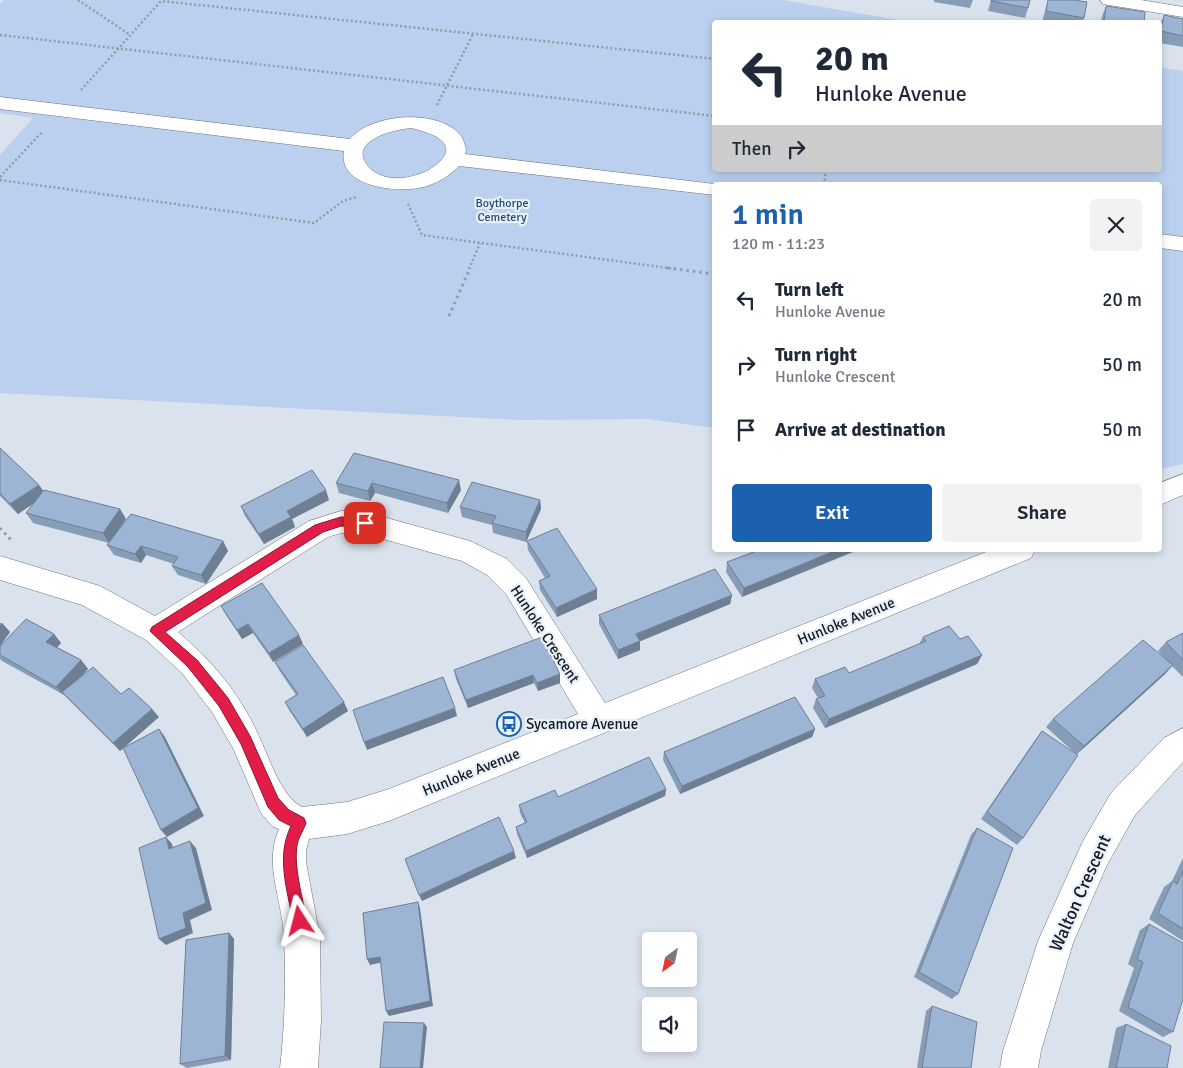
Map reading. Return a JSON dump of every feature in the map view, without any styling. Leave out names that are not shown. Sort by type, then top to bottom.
[{"type":"street","points":[[1109,0],[1183,12]]},
{"type":"street","points":[[0,103],[355,146]]},
{"type":"street","points":[[410,122],[428,124],[443,130],[453,138],[457,148],[455,158],[448,168],[435,176],[418,182],[390,183],[366,176],[356,167],[353,157],[355,146],[363,137],[377,129],[393,124],[410,122]]},
{"type":"street","points":[[455,158],[712,189]]},
{"type":"street","points":[[1162,241],[1183,244]]},
{"type":"street","points":[[1162,493],[1183,484]]},
{"type":"street","name":"Hunloke Crescent","points":[[156,631],[319,529],[341,522],[365,523],[470,552],[497,567],[516,586],[600,721]]},
{"type":"street","name":"Hunloke Avenue","points":[[300,823],[347,818],[389,805],[1016,552]]},
{"type":"street","points":[[0,568],[90,595],[156,631],[193,664],[223,702],[245,740],[273,802],[284,815],[300,823],[291,840],[290,851],[291,874],[302,936],[302,1043],[299,1068]]},
{"type":"street","name":"Walton Crescent","points":[[1019,1068],[1022,1051],[1056,941],[1095,853],[1124,804],[1175,748],[1183,743]]},
{"type":"path","points":[[78,0],[130,34]]},
{"type":"path","points":[[0,178],[161,0],[712,59]]},
{"type":"path","points":[[428,124],[473,34]]},
{"type":"path","points":[[0,35],[712,116]]},
{"type":"path","points":[[0,178],[314,223],[343,201],[390,183],[422,235],[712,274]]},
{"type":"path","points":[[449,316],[480,242]]},
{"type":"green space","name":"Boythorpe Cemetery","points":[[4,0],[783,0],[898,20],[712,20],[712,172],[1162,172],[1162,67],[1183,71],[1183,464],[1162,469],[1162,182],[712,182],[712,428],[648,419],[519,420],[0,393],[0,155],[33,118],[0,113],[0,4]]},
{"type":"building","points":[[991,0],[1030,0],[1028,8]]},
{"type":"building","points":[[1048,0],[1087,2],[1084,18],[1046,11]]},
{"type":"building","points":[[1106,6],[1145,12],[1144,20],[1104,20]]},
{"type":"building","points":[[1164,15],[1183,19],[1183,36],[1162,31]]},
{"type":"building","points":[[0,448],[39,485],[10,504],[0,493]]},
{"type":"building","points":[[354,453],[459,480],[447,503],[372,483],[368,491],[336,483]]},
{"type":"building","points":[[312,470],[326,490],[287,511],[291,517],[259,534],[241,506]]},
{"type":"building","points":[[472,482],[540,500],[526,532],[492,523],[496,516],[460,507]]},
{"type":"building","points":[[44,490],[120,509],[103,533],[26,513]]},
{"type":"building","points":[[131,514],[223,541],[201,575],[172,566],[178,557],[141,546],[135,554],[107,545]]},
{"type":"building","points":[[557,528],[597,589],[556,608],[539,581],[550,576],[527,541]]},
{"type":"building","points":[[754,552],[832,552],[744,588],[727,562]]},
{"type":"building","points":[[715,569],[732,595],[636,634],[640,641],[618,650],[599,615]]},
{"type":"building","points":[[262,583],[299,635],[269,653],[248,624],[237,630],[221,606]]},
{"type":"building","points":[[26,619],[54,634],[46,642],[81,660],[56,687],[0,655],[0,646]]},
{"type":"building","points":[[949,626],[960,639],[968,636],[982,655],[829,719],[816,699],[825,696],[815,679],[845,667],[849,673],[926,641],[923,637]]},
{"type":"building","points":[[1183,633],[1183,660],[1166,642]]},
{"type":"building","points":[[542,637],[560,674],[537,683],[533,675],[466,700],[454,670]]},
{"type":"building","points":[[1143,640],[1173,665],[1084,746],[1053,719]]},
{"type":"building","points":[[303,645],[344,702],[303,729],[285,702],[298,694],[275,662]]},
{"type":"building","points":[[93,667],[121,694],[129,688],[152,709],[113,743],[62,692]]},
{"type":"building","points":[[443,677],[455,708],[364,742],[353,710]]},
{"type":"building","points":[[795,697],[815,729],[682,786],[664,752]]},
{"type":"building","points":[[159,729],[198,808],[161,830],[123,748]]},
{"type":"building","points":[[1042,731],[1078,755],[1023,838],[987,812]]},
{"type":"building","points":[[649,757],[666,789],[526,851],[516,827],[527,822],[519,805],[555,790],[558,797]]},
{"type":"building","points":[[499,817],[514,851],[419,895],[405,859]]},
{"type":"building","points":[[977,828],[1013,848],[958,994],[919,972]]},
{"type":"building","points":[[166,837],[169,849],[190,841],[206,903],[183,913],[186,928],[159,939],[139,848]]},
{"type":"building","points":[[1183,871],[1183,929],[1158,913],[1173,881],[1177,884]]},
{"type":"building","points":[[418,902],[430,1001],[386,1011],[380,957],[367,959],[363,913]]},
{"type":"building","points":[[1149,924],[1183,943],[1183,999],[1173,1032],[1128,1007],[1143,962],[1137,959]]},
{"type":"building","points":[[229,933],[225,1056],[180,1064],[186,940]]},
{"type":"building","points":[[932,1006],[977,1022],[971,1068],[922,1068]]},
{"type":"building","points":[[384,1022],[424,1023],[420,1068],[380,1068]]},
{"type":"building","points":[[1126,1024],[1171,1046],[1167,1068],[1116,1068]]},
{"type":"place","name":"Sycamore Avenue","points":[[509,724]]},
{"type":"route","points":[[300,921],[291,874],[290,851],[291,840],[300,823],[284,815],[273,802],[245,740],[223,702],[193,664],[156,631],[319,529],[341,522],[365,523]]}]
